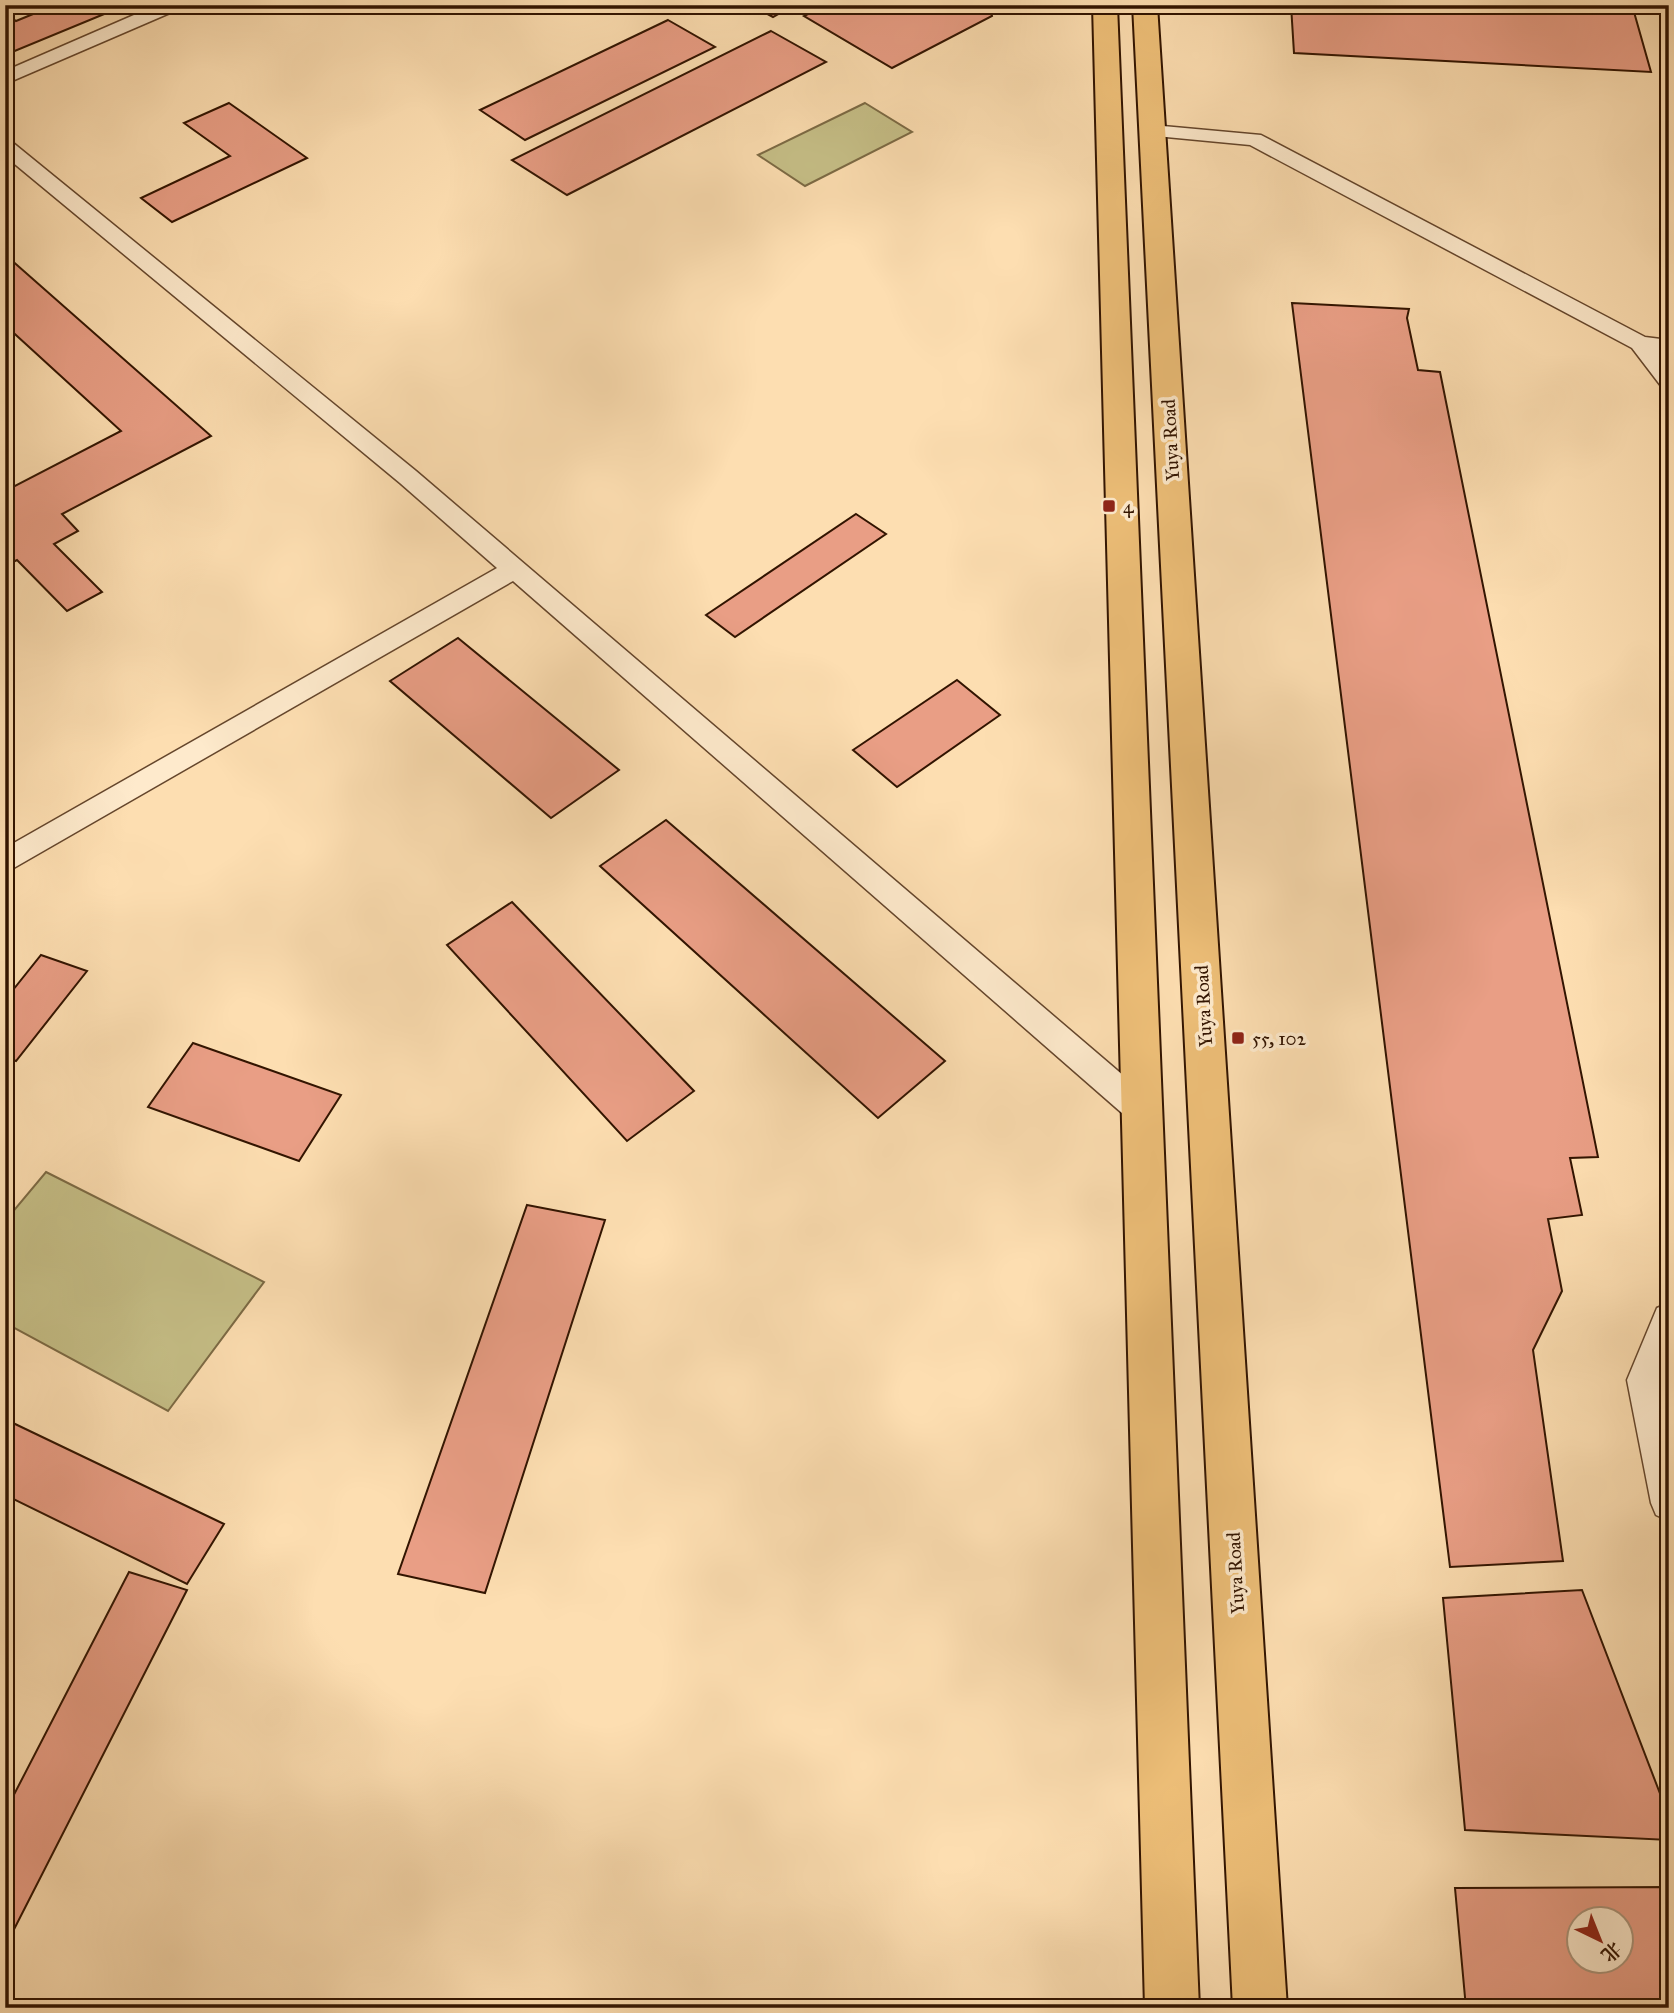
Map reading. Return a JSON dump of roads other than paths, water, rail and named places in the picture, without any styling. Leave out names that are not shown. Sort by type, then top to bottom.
[{"type":"highway","points":[[1105,5],[1172,2008]]},
{"type":"highway","name":"Yuya Road","points":[[1144,5],[1260,2008]]},
{"type":"lane","points":[[5,78],[173,5]]},
{"type":"lane","points":[[1152,131],[1254,139],[1640,343],[1669,347]]},
{"type":"lane","points":[[5,146],[408,477],[1141,1110]]},
{"type":"lane","points":[[1640,343],[1669,381]]},
{"type":"lane","points":[[5,862],[514,569]]},
{"type":"lane","points":[[1669,1319],[1644,1380],[1669,1503]]},
{"type":"place","name":"4","points":[[1109,506]]},
{"type":"place","name":"55, 102","points":[[1238,1038]]}]
